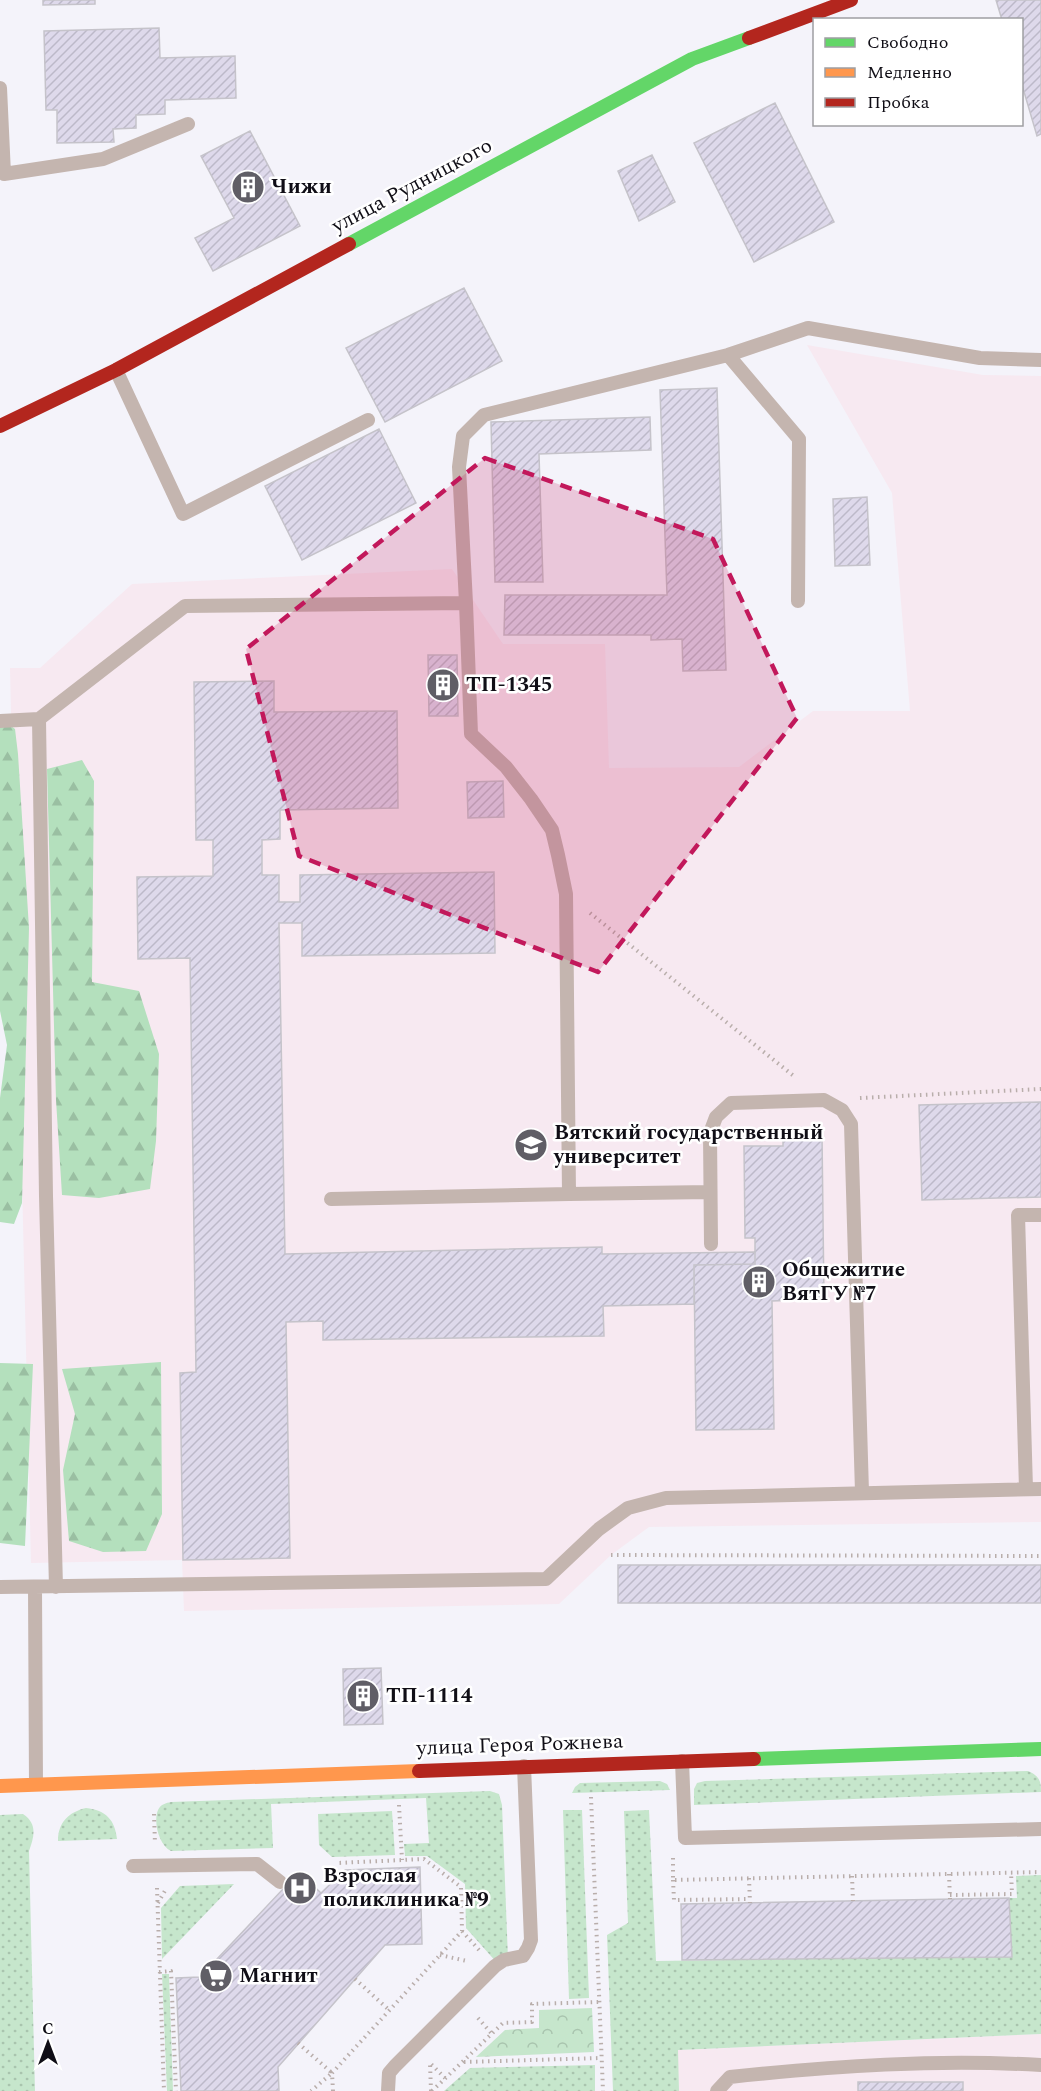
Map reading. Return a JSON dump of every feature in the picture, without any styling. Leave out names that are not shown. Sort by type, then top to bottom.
[{"type":"street","name":"улица Рудницкого","points":[[0,426],[116,369],[692,59],[851,0]]},
{"type":"street","name":"улица Героя Рожнева","points":[[0,1786],[1041,1749]]},
{"type":"lane","points":[[0,88],[4,174],[103,159],[188,124]]},
{"type":"lane","points":[[569,1194],[566,894],[552,830],[506,767],[471,734],[459,467],[463,436],[484,415],[728,355],[808,328],[980,358],[1041,360]]},
{"type":"lane","points":[[728,355],[799,439],[798,601]]},
{"type":"lane","points":[[116,369],[183,514],[368,420]]},
{"type":"lane","points":[[0,721],[39,719],[185,606],[466,603]]},
{"type":"lane","points":[[39,719],[46,1196],[56,1587]]},
{"type":"lane","points":[[711,1244],[710,1133],[716,1117],[731,1102],[824,1100],[842,1110],[851,1124],[862,1492]]},
{"type":"lane","points":[[331,1198],[710,1192]]},
{"type":"lane","points":[[1026,1489],[1018,1215],[1041,1215]]},
{"type":"lane","points":[[0,1587],[546,1579],[599,1529],[628,1508],[666,1498],[1041,1489]]},
{"type":"lane","points":[[35,1587],[36,1784]]},
{"type":"lane","points":[[682,1761],[685,1838],[1041,1829]]},
{"type":"lane","points":[[388,2091],[389,2073],[394,2066],[495,1966],[504,1960],[523,1956],[528,1948],[531,1940],[524,1766]]},
{"type":"lane","points":[[133,1866],[257,1864],[280,1882]]},
{"type":"lane","points":[[717,2091],[730,2077],[841,2066],[978,2061],[1041,2065]]},
{"type":"path","points":[[566,894],[824,1100],[1041,1089]]},
{"type":"path","points":[[611,1555],[1041,1556]]},
{"type":"path","points":[[591,1797],[603,2091]]},
{"type":"path","points":[[399,1805],[402,1860]]},
{"type":"path","points":[[154,1814],[164,2091]]},
{"type":"path","points":[[672,1848],[674,1900],[750,1901],[749,1878]]},
{"type":"path","points":[[310,2091],[332,2073],[462,1930],[461,1887],[424,1859],[338,1863]]},
{"type":"path","points":[[949,1874],[950,1897],[1012,1894],[1011,1872]]},
{"type":"path","points":[[673,1880],[1041,1872]]},
{"type":"path","points":[[852,1876],[853,1901]]},
{"type":"path","points":[[159,1972],[171,1971],[176,2091]]},
{"type":"path","points":[[355,1979],[389,2010]]},
{"type":"path","points":[[431,2091],[503,2023],[532,2022],[532,2004],[599,2002]]},
{"type":"path","points":[[478,2018],[492,2034]]},
{"type":"path","points":[[298,2043],[332,2073],[333,2091]]},
{"type":"path","points":[[463,2062],[601,2058]]},
{"type":"path","points":[[431,2091],[430,2063],[445,2078]]},
{"type":"highlighted area","points":[[485,458],[713,539],[797,718],[598,972],[299,856],[246,649]]},
{"type":"shaded area","name":"Вятский государственный университет","points":[[807,345],[983,375],[1041,376],[1041,1522],[649,1527],[611,1555],[559,1604],[184,1611],[182,1560],[31,1563],[10,668],[40,668],[132,584],[452,569],[503,644],[605,644],[609,768],[739,767],[813,711],[910,711],[892,493]]},
{"type":"shaded area","points":[[1041,2034],[1041,2091],[679,2091],[677,2050]]},
{"type":"green space","points":[[7,723],[15,729],[18,754],[29,928],[22,1203],[14,1224],[0,1222],[0,1098],[7,1045],[0,1011],[0,727]]},
{"type":"green space","points":[[82,760],[94,781],[92,982],[139,991],[159,1054],[156,1141],[150,1189],[99,1198],[62,1195],[56,1100],[47,769]]},
{"type":"green space","points":[[161,1362],[162,1514],[146,1551],[103,1552],[69,1541],[63,1470],[75,1414],[62,1369]]},
{"type":"green space","points":[[0,1363],[33,1364],[25,1546],[0,1543]]},
{"type":"green space","points":[[1028,1771],[1039,1779],[1041,1792],[694,1805],[694,1789],[697,1783],[705,1781]]},
{"type":"green space","points":[[660,1781],[667,1784],[670,1790],[572,1793],[580,1783]]},
{"type":"green space","points":[[490,1791],[499,1794],[502,1805],[508,1959],[498,1964],[466,1928],[465,1884],[427,1856],[405,1856],[404,1844],[429,1843],[426,1798],[271,1804],[273,1848],[171,1851],[160,1839],[156,1821],[158,1810],[165,1803],[171,1802]]},
{"type":"green space","points":[[86,1808],[99,1811],[112,1821],[117,1839],[58,1841],[62,1823],[74,1812]]},
{"type":"green space","points":[[563,1810],[582,1810],[589,1998],[569,1999]]},
{"type":"green space","points":[[649,1810],[656,1961],[1012,1956],[1009,1898],[1017,1898],[1016,1876],[1041,1875],[1041,2034],[678,2050],[679,2091],[613,2091],[607,1935],[628,1923],[624,1811]]},
{"type":"green space","points":[[392,1811],[395,1855],[332,1857],[319,1845],[318,1814]]},
{"type":"green space","points":[[23,1814],[31,1822],[34,1831],[29,1851],[35,2091],[0,2091],[0,1815]]},
{"type":"green space","points":[[234,1884],[162,1959],[161,1908],[180,1886]]},
{"type":"green space","points":[[162,1974],[169,1974],[173,2091],[167,2091]]},
{"type":"green space","points":[[592,2008],[594,2052],[476,2057],[505,2030],[539,2028],[539,2010]]},
{"type":"green space","points":[[595,2065],[595,2091],[444,2091],[470,2068]]},
{"type":"building","points":[[43,0],[95,0],[95,4],[43,5]]},
{"type":"building","points":[[996,0],[1041,0],[1041,134],[1037,136],[1023,88],[1023,18],[1001,18]]},
{"type":"building","points":[[159,28],[160,58],[235,56],[236,98],[165,100],[165,114],[136,115],[136,128],[113,129],[114,142],[57,143],[57,110],[46,110],[44,31]]},
{"type":"building","points":[[775,103],[834,222],[754,262],[694,143]]},
{"type":"building","name":"Чижи","points":[[250,131],[300,226],[213,271],[195,238],[234,218],[201,156]]},
{"type":"building","points":[[652,155],[675,202],[639,221],[618,171]]},
{"type":"building","points":[[464,288],[502,361],[385,422],[346,348]]},
{"type":"building","points":[[717,388],[726,670],[683,671],[682,639],[651,640],[651,635],[504,635],[505,595],[667,595],[660,390]]},
{"type":"building","points":[[650,417],[651,450],[539,454],[543,582],[495,582],[491,422]]},
{"type":"building","points":[[379,429],[416,503],[302,560],[265,486]]},
{"type":"building","points":[[867,497],[870,565],[835,566],[833,499]]},
{"type":"building","name":"ТП-1345","points":[[428,655],[457,655],[458,716],[429,716]]},
{"type":"building","points":[[274,681],[274,712],[397,711],[398,808],[280,810],[280,839],[262,840],[262,875],[279,875],[279,902],[300,902],[300,875],[494,872],[495,953],[302,956],[302,923],[279,923],[285,1254],[602,1247],[602,1254],[755,1252],[755,1264],[694,1265],[694,1304],[603,1306],[604,1336],[323,1340],[323,1321],[286,1322],[290,1558],[183,1560],[180,1373],[196,1372],[190,958],[138,959],[137,877],[213,876],[213,840],[196,840],[194,682]]},
{"type":"building","points":[[503,781],[504,817],[468,818],[467,782]]},
{"type":"building","points":[[1041,1102],[1041,1197],[922,1200],[919,1105]]},
{"type":"building","name":"Общежитие ВятГУ №7","points":[[783,1135],[822,1135],[824,1299],[772,1301],[774,1429],[696,1430],[694,1265],[755,1264],[755,1238],[745,1238],[744,1146],[783,1146]]},
{"type":"building","points":[[618,1565],[1041,1565],[1041,1603],[618,1603]]},
{"type":"building","name":"ТП-1114","points":[[381,1668],[383,1724],[344,1725],[343,1669]]},
{"type":"building","points":[[420,1867],[422,1944],[385,1945],[278,2067],[279,2091],[181,2091],[176,1978],[200,1977],[299,1872],[321,1893],[345,1870]]},
{"type":"building","points":[[1009,1898],[1012,1957],[682,1960],[681,1904]]},
{"type":"building","points":[[858,2082],[963,2082],[963,2091],[858,2091]]},
{"type":"traffic: fast","points":[[349,244],[692,59],[749,38]]},
{"type":"traffic: fast","points":[[754,1759],[1041,1749]]},
{"type":"traffic: slow","points":[[0,1786],[419,1771]]},
{"type":"traffic: jam","points":[[749,38],[851,0]]},
{"type":"traffic: jam","points":[[0,426],[116,370],[349,244]]},
{"type":"traffic: jam","points":[[419,1771],[754,1759]]},
{"type":"place","name":"Чижи","points":[[248,187]]},
{"type":"place","name":"ТП-1345","points":[[443,685]]},
{"type":"place","name":"Вятский государственный университет","points":[[531,1145]]},
{"type":"place","name":"Общежитие ВятГУ №7","points":[[759,1282]]},
{"type":"place","name":"ТП-1114","points":[[363,1696]]},
{"type":"place","name":"Взрослая поликлиника №9","points":[[300,1888]]},
{"type":"place","name":"Магнит","points":[[216,1976]]}]
